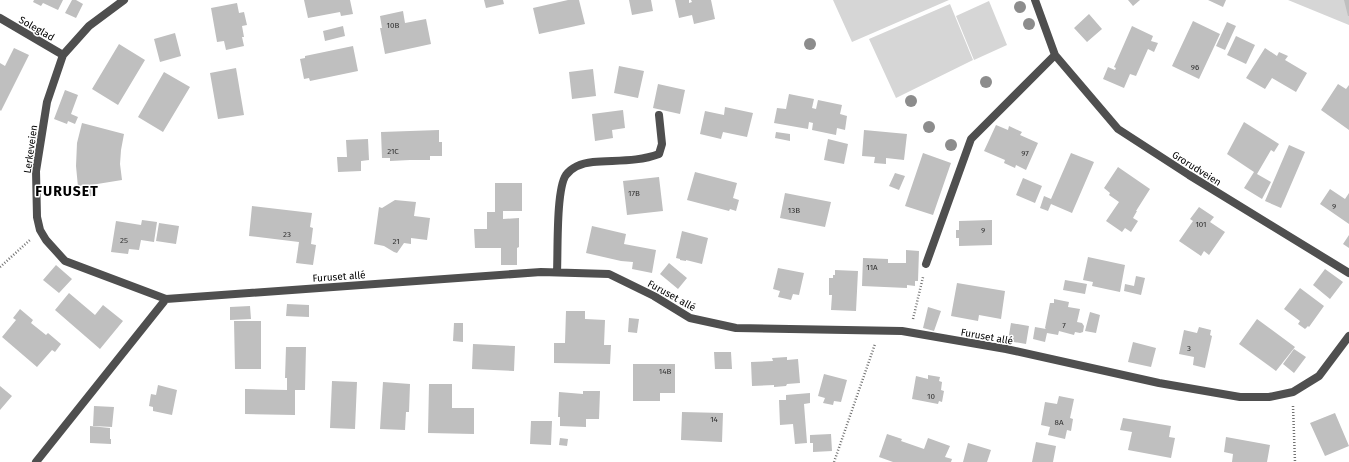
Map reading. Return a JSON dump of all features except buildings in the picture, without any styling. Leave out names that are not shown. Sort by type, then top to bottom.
[{"type":"street","name":"Lerkeveien","points":[[124,0],[89,26],[63,54],[47,102],[36,170],[37,217],[40,230],[46,240],[65,261],[166,299]]},
{"type":"street","name":"Grorudveien","points":[[1035,0],[1054,55],[1118,129],[1189,175],[1349,273]]},
{"type":"street","name":"Soleglad","points":[[0,18],[63,54]]},
{"type":"street","points":[[926,264],[971,139],[1054,55]]},
{"type":"street","points":[[557,272],[560,193],[566,175],[578,166],[591,162],[649,158],[659,154],[662,144],[659,115]]},
{"type":"street","name":"Furuset allé","points":[[166,299],[541,272],[609,274],[654,296],[690,318],[736,328],[910,333],[1006,349],[1159,383],[1240,397],[1269,397],[1293,392],[1319,376],[1349,336]]},
{"type":"street","points":[[36,462],[166,299]]},
{"type":"path","points":[[0,267],[40,230]]},
{"type":"path","points":[[910,333],[926,264]]},
{"type":"path","points":[[834,462],[880,331]]},
{"type":"path","points":[[1293,392],[1295,462]]},
{"type":"shaded area","points":[[833,0],[949,0],[852,42]]},
{"type":"shaded area","points":[[1288,0],[1349,0],[1349,25]]},
{"type":"shaded area","points":[[989,1],[1007,45],[974,60],[956,16]]},
{"type":"shaded area","points":[[950,4],[973,60],[896,98],[869,39]]},
{"type":"district","name":"FURUSET","points":[[67,191]]}]
